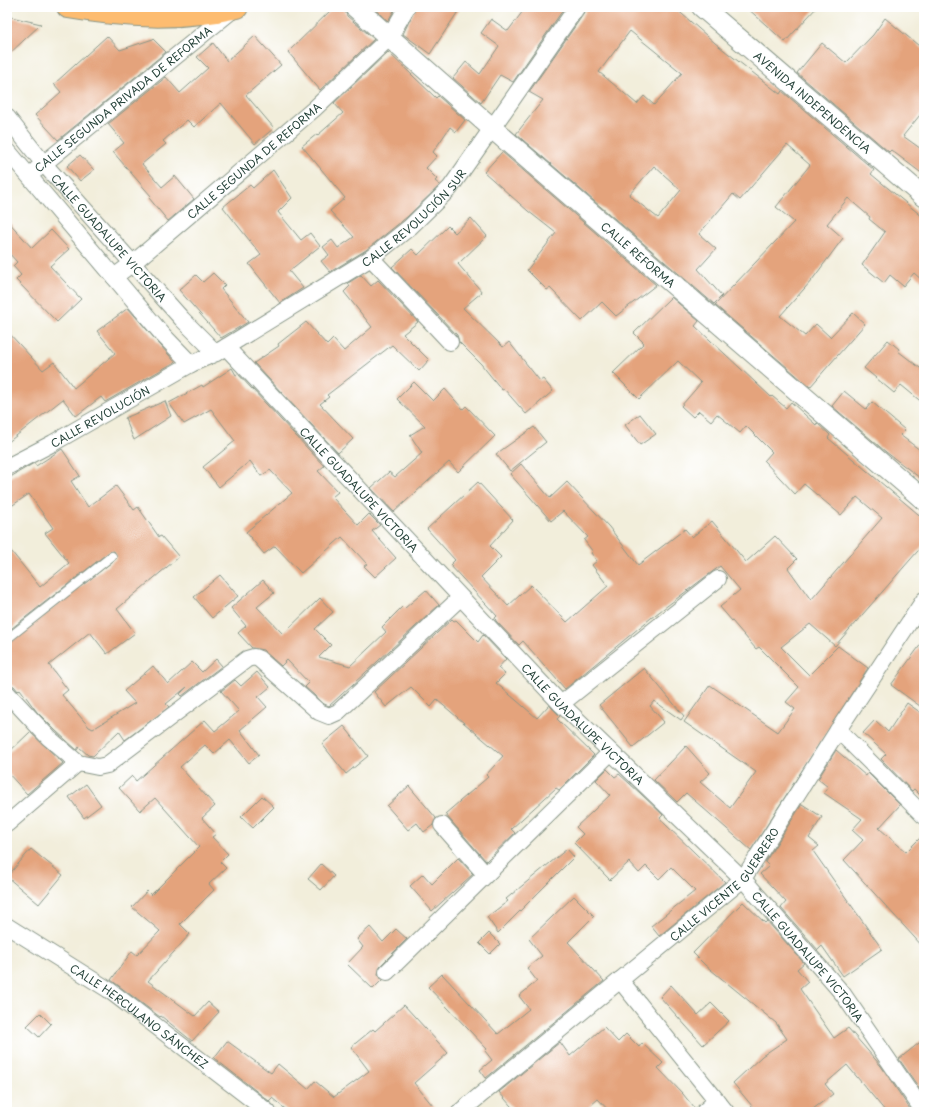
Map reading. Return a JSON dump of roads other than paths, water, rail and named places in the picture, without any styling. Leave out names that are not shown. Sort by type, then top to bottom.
[{"type":"main road","points":[[68,7],[111,14],[181,17],[236,7]]},
{"type":"street","name":"CALLE SEGUNDA PRIVADA DE REFORMA","points":[[29,176],[236,7]]},
{"type":"street","name":"CALLE REFORMA","points":[[355,7],[493,129],[924,500]]},
{"type":"street","name":"CALLE SEGUNDA DE REFORMA","points":[[114,277],[133,263],[314,109],[389,38],[407,7]]},
{"type":"street","name":"CALLE REVOLUCIÓN SUR","points":[[191,364],[221,350],[371,258],[410,227],[450,188],[493,129],[577,7]]},
{"type":"street","name":"AVENIDA INDEPENDENCIA","points":[[702,7],[924,197]]},
{"type":"street","name":"CALLE GUADALUPE VICTORIA","points":[[7,117],[44,164],[182,319],[221,350],[561,704],[743,880],[843,994],[924,1112]]},
{"type":"street","name":"CALLE GUADALUPE VICTORIA","points":[[7,150],[163,335],[191,364]]},
{"type":"street","points":[[371,258],[450,342]]},
{"type":"street","name":"CALLE REVOLUCIÓN","points":[[7,467],[53,443],[191,364]]},
{"type":"street","points":[[561,704],[718,579]]},
{"type":"street","points":[[7,693],[50,738],[78,763],[98,767],[107,765],[247,659],[254,657],[259,659],[319,712],[329,716],[338,712],[460,598]]},
{"type":"street","name":"CALLE VICENTE GUERRERO","points":[[460,1112],[743,880],[838,730],[924,600]]},
{"type":"street","points":[[838,730],[924,816]]},
{"type":"street","points":[[387,972],[485,874],[610,753]]},
{"type":"street","points":[[7,824],[78,763]]},
{"type":"street","points":[[442,825],[485,874]]},
{"type":"street","name":"CALLE HERCULANO SÁNCHEZ","points":[[7,926],[109,990],[268,1112]]},
{"type":"street","points":[[620,980],[721,1107],[704,1112]]},
{"type":"lane","points":[[7,639],[112,556]]}]
